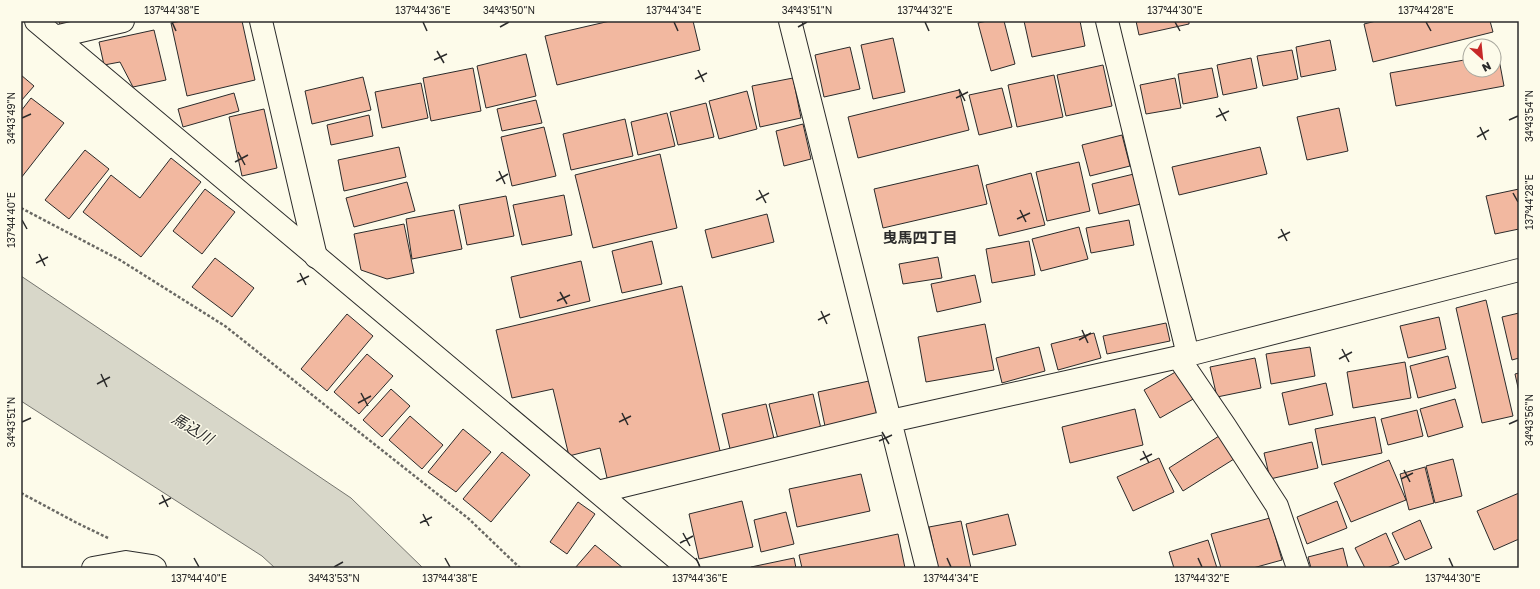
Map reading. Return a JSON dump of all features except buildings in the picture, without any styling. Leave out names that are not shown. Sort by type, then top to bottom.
[{"type":"street","points":[[36,21],[688,568]]},
{"type":"street","points":[[56,37],[123,21]]},
{"type":"street","points":[[261,21],[316,257]]},
{"type":"street","points":[[790,21],[927,568]]},
{"type":"street","points":[[1107,21],[1183,356],[1225,426],[1277,506],[1298,568]]},
{"type":"street","points":[[598,492],[891,421],[1183,356],[1519,270]]},
{"type":"street","points":[[93,568],[126,562],[152,566],[155,568]]},
{"type":"path","points":[[21,208],[120,260],[225,326],[469,519],[520,568]]},
{"type":"path","points":[[21,493],[109,539]]},
{"type":"water","name":"馬込川","points":[[21,276],[351,498],[423,568],[275,568],[262,556],[21,401]]},
{"type":"district","name":"曳馬四丁目","points":[[920,237]]}]
